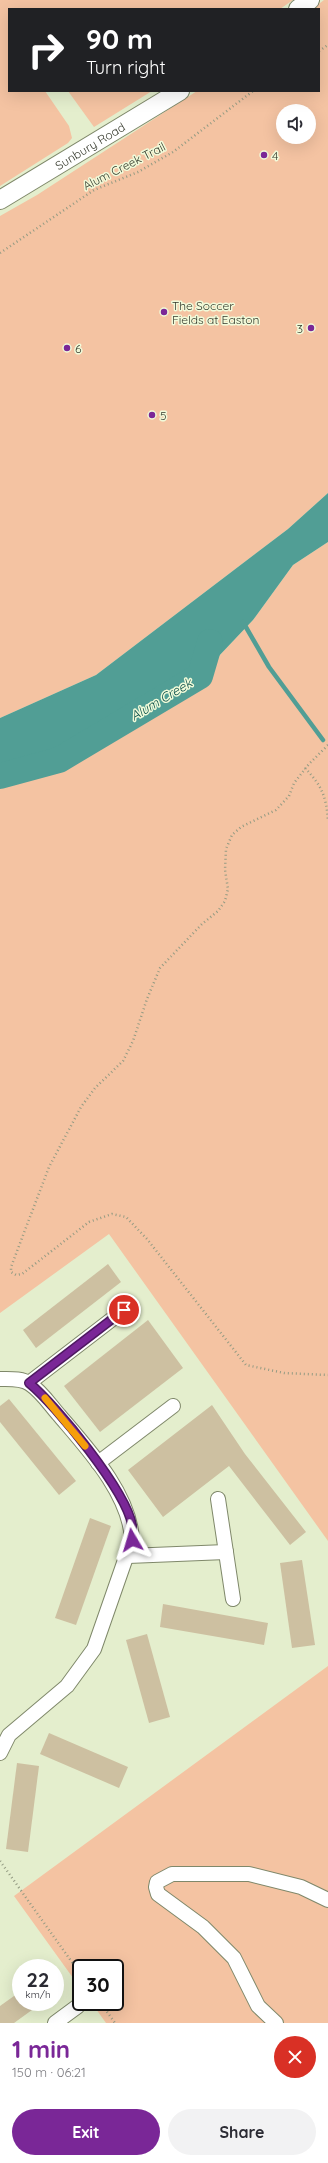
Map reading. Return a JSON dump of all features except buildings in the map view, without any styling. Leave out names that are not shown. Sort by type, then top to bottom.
[{"type":"main road","points":[[299,8],[310,0]]},
{"type":"main road","name":"Sunbury Road","points":[[0,200],[178,92]]},
{"type":"street","points":[[23,1381],[124,1310]]},
{"type":"street","points":[[0,1379],[23,1381],[38,1390],[98,1463],[121,1498],[132,1524],[132,1540],[128,1556],[94,1649],[67,1686],[8,1735],[0,1753]]},
{"type":"street","points":[[98,1463],[173,1406]]},
{"type":"street","points":[[218,1499],[233,1599]]},
{"type":"street","points":[[128,1556],[226,1552]]},
{"type":"street","points":[[276,2023],[258,2006],[234,1958],[202,1928],[158,1894],[156,1887],[157,1882],[172,1874],[249,1874],[302,1887],[328,1900]]},
{"type":"street","points":[[55,2023],[72,2010]]},
{"type":"path","name":"Alum Creek Trail","points":[[0,253],[94,190],[138,172],[173,152],[252,92]]},
{"type":"path","points":[[328,745],[305,768],[294,783],[289,796],[276,810],[241,827],[232,835],[226,849],[225,870],[228,890],[225,901],[218,911],[202,924],[160,968],[147,998],[133,1041],[123,1061],[95,1088],[81,1107],[49,1167],[11,1267],[11,1272],[16,1275],[22,1274],[89,1222],[112,1214],[126,1217],[147,1239],[246,1365],[284,1373],[328,1375]]},
{"type":"path","points":[[305,768],[319,783],[327,805],[328,820]]},
{"type":"path","points":[[0,1861],[72,1962]]},
{"type":"path","points":[[106,2011],[115,2023]]},
{"type":"shaded area","points":[[0,0],[293,0],[281,8],[8,8],[8,92],[46,92],[69,126],[72,138],[68,143],[0,186]]},
{"type":"shaded area","name":"The Soccer Fields at Easton","points":[[324,0],[328,0],[328,493],[288,529],[96,675],[0,718],[0,216],[37,195],[195,92],[320,92],[320,8],[313,8]]},
{"type":"shaded area","points":[[69,92],[150,92],[94,127]]},
{"type":"shaded area","points":[[328,542],[328,1541],[109,1234],[0,1313],[0,776],[59,760],[200,676],[253,620],[293,565]]},
{"type":"shaded area","points":[[328,1666],[328,2023],[106,2023],[97,2011],[124,2011],[124,1959],[72,1959],[72,1977],[64,1965],[64,1959],[59,1959],[14,1896]]},
{"type":"water","points":[[328,493],[328,542],[293,565],[253,620],[200,676],[59,760],[0,776],[0,718],[96,675],[288,529]]},
{"type":"waterway","points":[[243,622],[269,667],[323,740]]},
{"type":"waterway","name":"Alum Creek","points":[[0,776],[59,760],[200,676],[210,642]]},
{"type":"slow traffic","points":[[45,1398],[85,1446]]},
{"type":"place","name":"4","points":[[264,155]]},
{"type":"place","name":"The Soccer Fields at Easton","points":[[164,312]]},
{"type":"place","name":"3","points":[[311,328]]},
{"type":"place","name":"6","points":[[67,348]]},
{"type":"place","name":"5","points":[[152,415]]},
{"type":"route","points":[[124,1310],[29,1383],[38,1390],[65,1421],[98,1463],[121,1498],[132,1524],[132,1540]]}]
